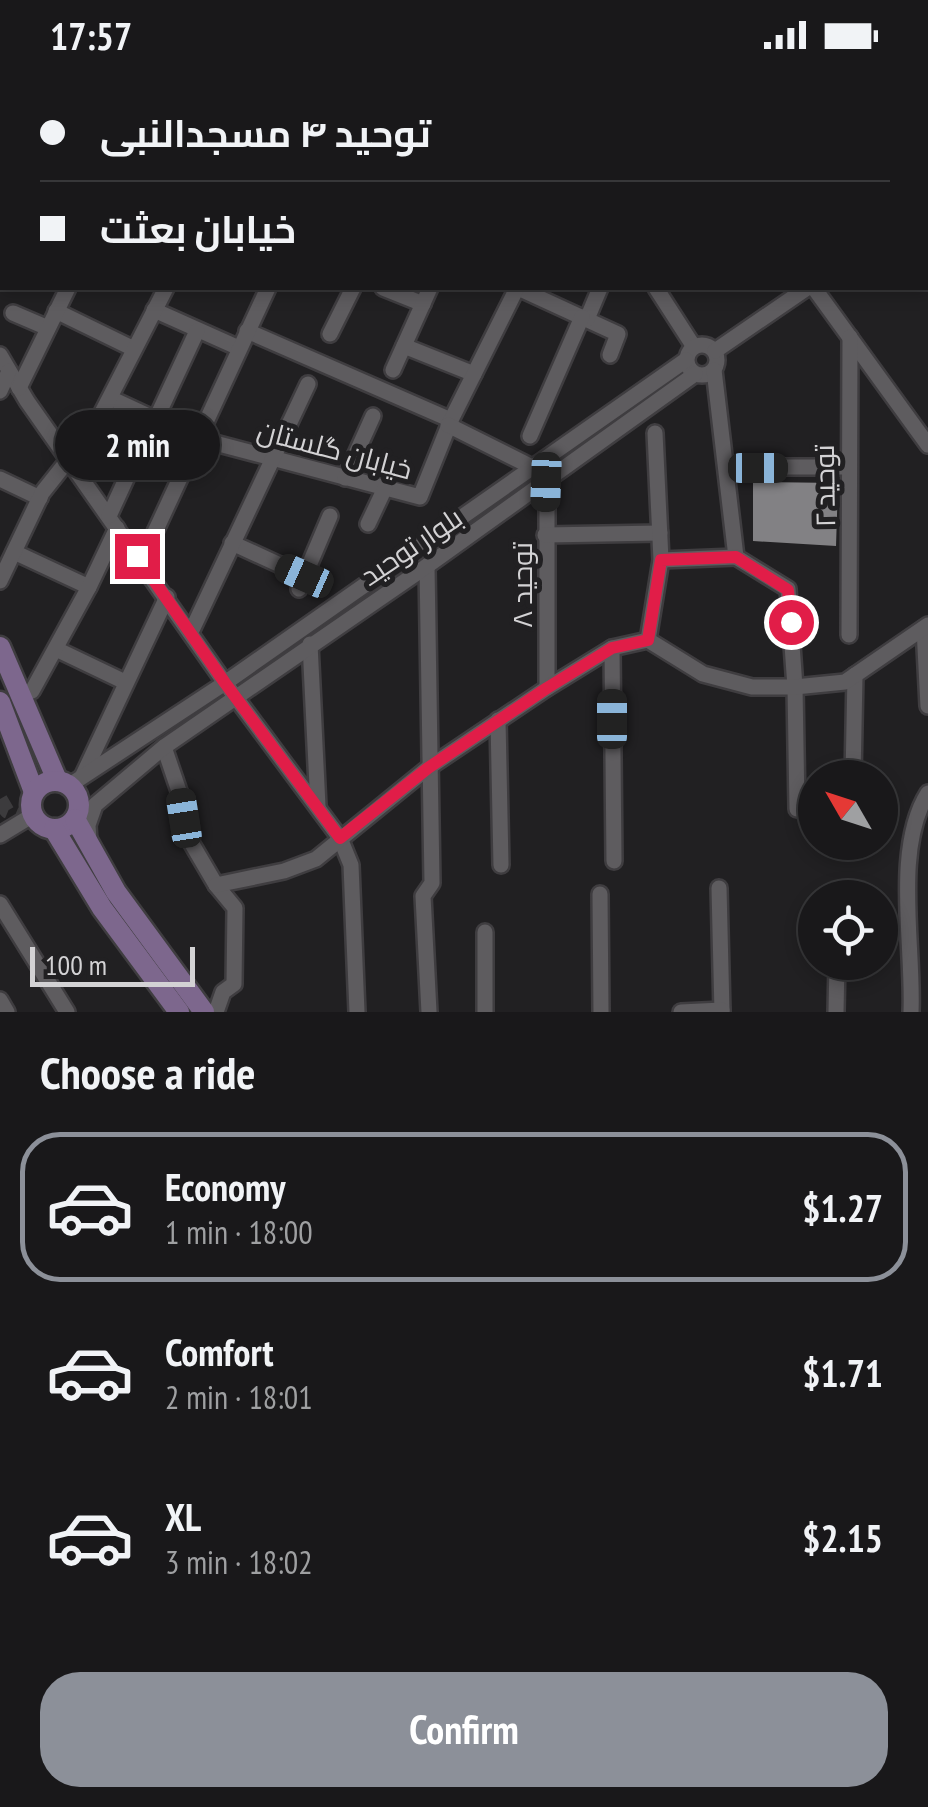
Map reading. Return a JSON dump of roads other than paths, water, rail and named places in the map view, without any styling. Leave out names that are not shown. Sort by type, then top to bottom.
[{"type":"main road","points":[[0,647],[74,779],[79,799],[74,819],[66,826],[44,826],[33,815],[34,792],[44,783],[74,779]]},
{"type":"main road","points":[[0,702],[34,792]]},
{"type":"main road","points":[[74,819],[144,947]]},
{"type":"main road","points":[[54,829],[102,908],[144,947],[197,1011]]},
{"type":"street","points":[[19,388],[67,290]]},
{"type":"street","points":[[0,580],[42,495],[71,463],[110,398],[165,290]]},
{"type":"street","points":[[155,532],[267,290]]},
{"type":"street","points":[[330,334],[352,290]]},
{"type":"street","points":[[389,290],[423,304]]},
{"type":"street","points":[[393,370],[429,290]]},
{"type":"street","points":[[450,423],[517,290]]},
{"type":"street","points":[[522,290],[618,334],[610,355]]},
{"type":"street","points":[[530,436],[599,290]]},
{"type":"street","points":[[657,290],[692,360],[705,375],[714,370]]},
{"type":"street","points":[[715,351],[808,290]]},
{"type":"street","points":[[813,290],[928,445]]},
{"type":"street","points":[[154,310],[239,348]]},
{"type":"street","points":[[56,311],[134,349]]},
{"type":"street","points":[[14,313],[48,328]]},
{"type":"street","points":[[32,691],[89,587],[155,419],[197,330]]},
{"type":"street","points":[[247,332],[450,423],[534,468]]},
{"type":"street","name":"توحید ۲","points":[[849,635],[850,337]]},
{"type":"street","points":[[404,346],[474,374]]},
{"type":"street","points":[[692,360],[709,346],[718,361],[714,370],[736,557]]},
{"type":"street","points":[[0,356],[225,683],[340,838],[351,865],[357,1012]]},
{"type":"street","name":"بلوار توحید","points":[[105,794],[164,747],[546,482],[692,360]]},
{"type":"street","points":[[0,391],[9,371]]},
{"type":"street","points":[[191,632],[308,384]]},
{"type":"street","name":"بلوار توحید","points":[[74,779],[225,683],[534,468],[667,384]]},
{"type":"street","name":"خیابان گلستان","points":[[110,398],[196,438],[420,497],[450,423]]},
{"type":"street","points":[[345,478],[373,416]]},
{"type":"street","points":[[648,640],[661,560],[655,433]]},
{"type":"street","points":[[727,468],[848,467]]},
{"type":"street","points":[[0,479],[42,495]]},
{"type":"street","name":"توحید ۸","points":[[546,482],[547,688]]},
{"type":"street","points":[[368,524],[385,488]]},
{"type":"street","points":[[232,543],[302,582],[330,516]]},
{"type":"street","points":[[545,535],[660,533]]},
{"type":"street","points":[[14,552],[89,587]]},
{"type":"street","points":[[661,560],[736,557],[788,590],[798,809]]},
{"type":"street","points":[[427,566],[432,883],[424,896],[429,1012]]},
{"type":"street","points":[[89,846],[90,812],[105,794],[74,779],[166,598]]},
{"type":"street","points":[[216,885],[284,871],[316,859],[428,768],[612,648],[648,640],[703,674],[752,687],[795,687],[845,682],[926,627]]},
{"type":"street","points":[[926,627],[928,706]]},
{"type":"street","points":[[310,644],[318,806]]},
{"type":"street","points":[[612,648],[614,860]]},
{"type":"street","points":[[56,649],[126,682]]},
{"type":"street","points":[[853,760],[855,674]]},
{"type":"street","points":[[498,720],[502,864]]},
{"type":"street","points":[[164,747],[192,844],[235,908],[234,984],[197,1011]]},
{"type":"street","points":[[911,1012],[921,969],[907,868],[918,808],[928,793]]},
{"type":"street","points":[[0,836],[33,815]]},
{"type":"street","points":[[680,1012],[722,1011],[719,888]]},
{"type":"street","points":[[600,894],[601,1012]]},
{"type":"street","points":[[0,904],[67,1012]]},
{"type":"street","points":[[485,932],[485,1012]]},
{"type":"street","points":[[836,1012],[837,980]]},
{"type":"street","points":[[0,1000],[8,1012]]},
{"type":"tunnel","points":[[0,799],[7,811],[26,819]]}]
